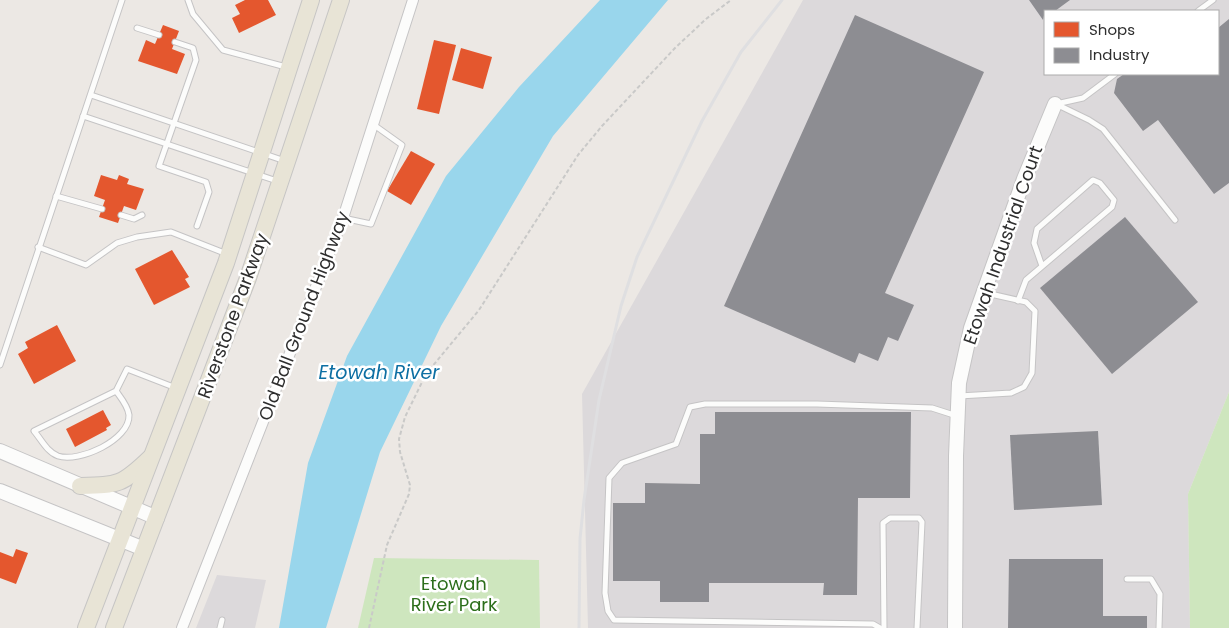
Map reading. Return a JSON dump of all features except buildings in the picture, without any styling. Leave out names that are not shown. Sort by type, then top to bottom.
[{"type":"main road","name":"Riverstone Parkway","points":[[86,628],[179,389],[229,254],[311,0]]},
{"type":"main road","name":"Riverstone Parkway","points":[[114,628],[225,341],[288,162],[341,0]]},
{"type":"main road","points":[[80,486],[114,484],[125,481],[154,454]]},
{"type":"street","name":"Old Ball Ground Highway","points":[[182,628],[343,218],[413,0]]},
{"type":"street","name":"Etowah Industrial Court","points":[[955,628],[959,396],[972,328],[1024,179],[1055,104]]},
{"type":"street","points":[[0,451],[157,518]]},
{"type":"street","points":[[0,491],[144,549]]},
{"type":"lane","points":[[0,365],[122,0]]},
{"type":"lane","points":[[188,0],[193,14],[223,50],[289,67]]},
{"type":"lane","points":[[1199,10],[1213,0]]},
{"type":"lane","points":[[137,28],[159,35]]},
{"type":"lane","points":[[175,42],[193,48],[196,60],[159,166],[206,182],[209,192],[197,226]]},
{"type":"lane","points":[[1055,104],[1083,98],[1114,75]]},
{"type":"lane","points":[[90,95],[288,162]]},
{"type":"lane","points":[[1055,104],[1089,120],[1103,129],[1175,220]]},
{"type":"lane","points":[[83,116],[281,182]]},
{"type":"lane","points":[[343,218],[371,224],[402,145],[374,125]]},
{"type":"lane","points":[[1018,301],[1026,280],[1112,207],[1114,200],[1100,183],[1093,180],[1037,229],[1034,243],[1042,266]]},
{"type":"lane","points":[[56,196],[102,209]]},
{"type":"lane","points":[[121,215],[134,218],[142,215]]},
{"type":"lane","points":[[38,247],[86,265],[117,243],[137,237],[171,232],[229,254]]},
{"type":"lane","points":[[959,396],[1011,393],[1024,387],[1032,373],[1037,315],[1030,305],[984,293]]},
{"type":"lane","points":[[116,391],[127,407],[129,414],[128,424],[116,439],[77,457],[59,456],[50,451],[34,431],[116,391],[127,369],[179,389]]},
{"type":"lane","points":[[917,628],[922,522],[919,518],[890,518],[883,523],[882,628],[873,624],[614,620],[608,611],[605,593],[609,478],[622,463],[676,444],[690,407],[704,404],[817,404],[932,408],[958,416]]},
{"type":"lane","points":[[1127,579],[1151,580],[1156,586],[1160,594],[1159,628]]},
{"type":"lane","points":[[220,628],[222,620]]},
{"type":"path","points":[[369,628],[387,545],[409,494],[410,484],[400,452],[399,439],[406,417],[426,374],[479,310],[578,155],[602,126],[675,48],[730,0]]},
{"type":"shaded area","points":[[803,0],[1229,0],[1229,392],[1188,494],[1190,628],[588,628],[582,394]]},
{"type":"shaded area","points":[[217,575],[266,580],[255,628],[196,628]]},
{"type":"green space","points":[[1229,392],[1229,628],[1190,628],[1188,494]]},
{"type":"green space","name":"Etowah River Park","points":[[374,558],[539,560],[540,628],[358,628]]},
{"type":"water","name":"Etowah River","points":[[600,0],[668,0],[553,136],[441,326],[380,452],[326,628],[279,628],[308,463],[347,356],[446,176],[519,87]]},
{"type":"railway","points":[[579,628],[580,539],[584,500],[599,400],[621,306],[637,257],[702,121],[741,52],[782,0]]}]
